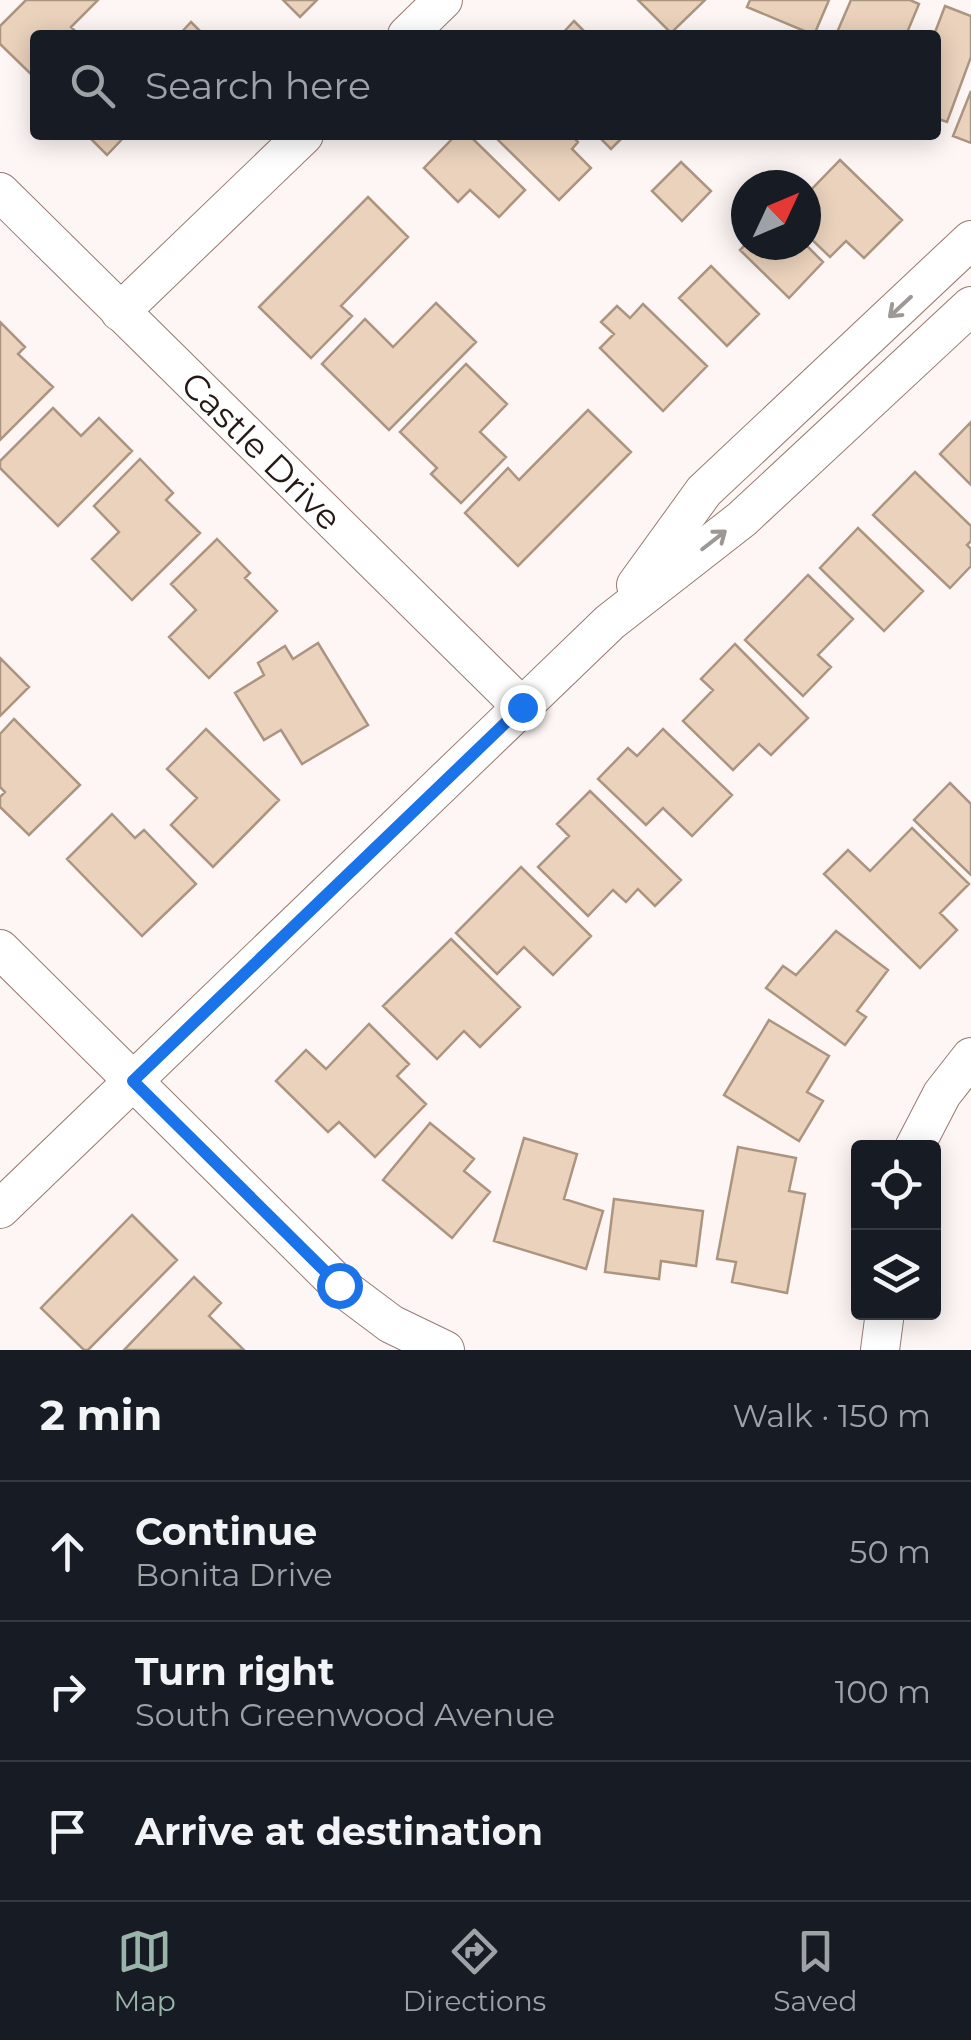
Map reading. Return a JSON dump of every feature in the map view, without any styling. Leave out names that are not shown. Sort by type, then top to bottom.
[{"type":"street","points":[[412,30],[443,0]]},
{"type":"street","points":[[120,312],[299,140]]},
{"type":"street","name":"Castle Drive","points":[[0,192],[522,707]]},
{"type":"street","points":[[610,622],[704,492],[971,240]]},
{"type":"street","points":[[0,1209],[610,622],[742,518],[971,306]]},
{"type":"street","points":[[0,949],[339,1285],[392,1324],[445,1350]]},
{"type":"street","points":[[918,1140],[942,1094],[971,1057]]},
{"type":"street","points":[[880,1350],[884,1320]]},
{"type":"building","points":[[26,0],[98,0],[71,27],[74,30],[30,30],[30,73],[0,44],[0,26]]},
{"type":"building","points":[[283,0],[317,0],[300,17]]},
{"type":"building","points":[[638,0],[705,0],[674,30],[668,30]]},
{"type":"building","points":[[750,0],[829,0],[816,30],[802,30],[747,7]]},
{"type":"building","points":[[851,0],[910,0],[919,4],[908,30],[838,30]]},
{"type":"building","points":[[945,6],[971,16],[971,57],[947,122],[941,120],[941,30],[936,30]]},
{"type":"building","points":[[574,21],[583,30],[566,30]]},
{"type":"building","points":[[971,91],[971,143],[953,136]]},
{"type":"building","points":[[92,140],[121,140],[107,155]]},
{"type":"building","points":[[451,140],[474,140],[525,190],[499,217],[470,190],[458,202],[424,168]]},
{"type":"building","points":[[498,140],[576,140],[572,149],[591,168],[559,200]]},
{"type":"building","points":[[602,140],[620,140],[611,149]]},
{"type":"building","points":[[840,160],[902,220],[864,258],[846,241],[830,257],[821,248],[821,180]]},
{"type":"building","points":[[681,162],[711,191],[682,221],[652,191]]},
{"type":"building","points":[[368,197],[408,237],[341,306],[352,316],[311,358],[259,307]]},
{"type":"building","points":[[750,260],[821,260],[789,298]]},
{"type":"building","points":[[711,266],[759,314],[727,346],[679,298]]},
{"type":"building","points":[[436,303],[476,342],[389,430],[322,364],[365,319],[393,347]]},
{"type":"building","points":[[643,304],[707,366],[663,411],[600,348],[614,334],[601,322],[617,306],[630,318]]},
{"type":"building","points":[[0,322],[25,347],[18,354],[53,387],[0,440]]},
{"type":"building","points":[[466,364],[507,404],[480,432],[506,457],[461,503],[431,474],[437,468],[400,432]]},
{"type":"building","points":[[53,408],[81,436],[99,418],[132,451],[58,526],[0,468],[0,461]]},
{"type":"building","points":[[588,410],[631,452],[518,566],[465,513],[508,468],[519,480]]},
{"type":"building","points":[[971,422],[971,485],[940,454]]},
{"type":"building","points":[[140,459],[173,493],[166,500],[200,533],[132,600],[92,559],[119,532],[94,506]]},
{"type":"building","points":[[915,472],[971,526],[971,541],[967,545],[971,549],[971,566],[950,588],[873,515]]},
{"type":"building","points":[[858,528],[923,591],[884,631],[820,568]]},
{"type":"building","points":[[217,539],[250,573],[245,578],[277,611],[209,678],[169,637],[196,610],[171,584]]},
{"type":"building","points":[[808,575],[853,619],[818,655],[831,667],[803,696],[745,640]]},
{"type":"building","points":[[318,643],[368,725],[302,764],[281,730],[264,740],[235,693],[264,675],[258,663],[285,646],[293,659]]},
{"type":"building","points":[[735,644],[808,718],[771,755],[759,744],[733,770],[683,721],[713,690],[701,679]]},
{"type":"building","points":[[0,658],[29,687],[0,716]]},
{"type":"building","points":[[14,719],[80,785],[29,835],[0,807],[0,797],[5,792],[0,787],[0,734]]},
{"type":"building","points":[[206,729],[279,800],[213,867],[171,825],[197,798],[167,769]]},
{"type":"building","points":[[663,729],[732,795],[692,836],[663,808],[646,825],[598,779],[628,748],[637,756]]},
{"type":"building","points":[[950,783],[971,804],[971,875],[914,820]]},
{"type":"building","points":[[590,791],[681,880],[655,906],[638,889],[626,902],[613,890],[588,916],[538,867],[569,836],[557,824]]},
{"type":"building","points":[[112,814],[135,838],[144,830],[196,884],[142,936],[67,859]]},
{"type":"building","points":[[912,828],[969,884],[940,913],[957,930],[920,968],[824,874],[848,850],[870,871]]},
{"type":"building","points":[[521,867],[591,936],[553,975],[524,947],[497,974],[456,933]]},
{"type":"building","points":[[836,931],[888,970],[857,1011],[866,1017],[845,1045],[766,988],[783,966],[796,975]]},
{"type":"building","points":[[451,939],[520,1007],[480,1047],[464,1031],[437,1059],[383,1006]]},
{"type":"building","points":[[769,1020],[829,1056],[807,1092],[823,1101],[799,1141],[724,1095]]},
{"type":"building","points":[[369,1024],[409,1064],[397,1076],[426,1104],[375,1157],[339,1122],[328,1132],[276,1081],[306,1050],[326,1069]]},
{"type":"building","points":[[430,1123],[474,1159],[464,1171],[490,1192],[452,1238],[383,1180]]},
{"type":"building","points":[[524,1138],[577,1154],[564,1199],[603,1211],[586,1269],[494,1241]]},
{"type":"building","points":[[738,1147],[796,1158],[789,1191],[805,1194],[787,1293],[732,1282],[736,1262],[717,1259]]},
{"type":"building","points":[[614,1199],[703,1211],[696,1266],[661,1261],[659,1279],[605,1272]]},
{"type":"building","points":[[132,1215],[177,1260],[84,1350],[41,1308]]},
{"type":"building","points":[[194,1277],[221,1303],[209,1316],[244,1350],[124,1350]]},
{"type":"route","points":[[339,1285],[133,1081],[522,707]]}]
